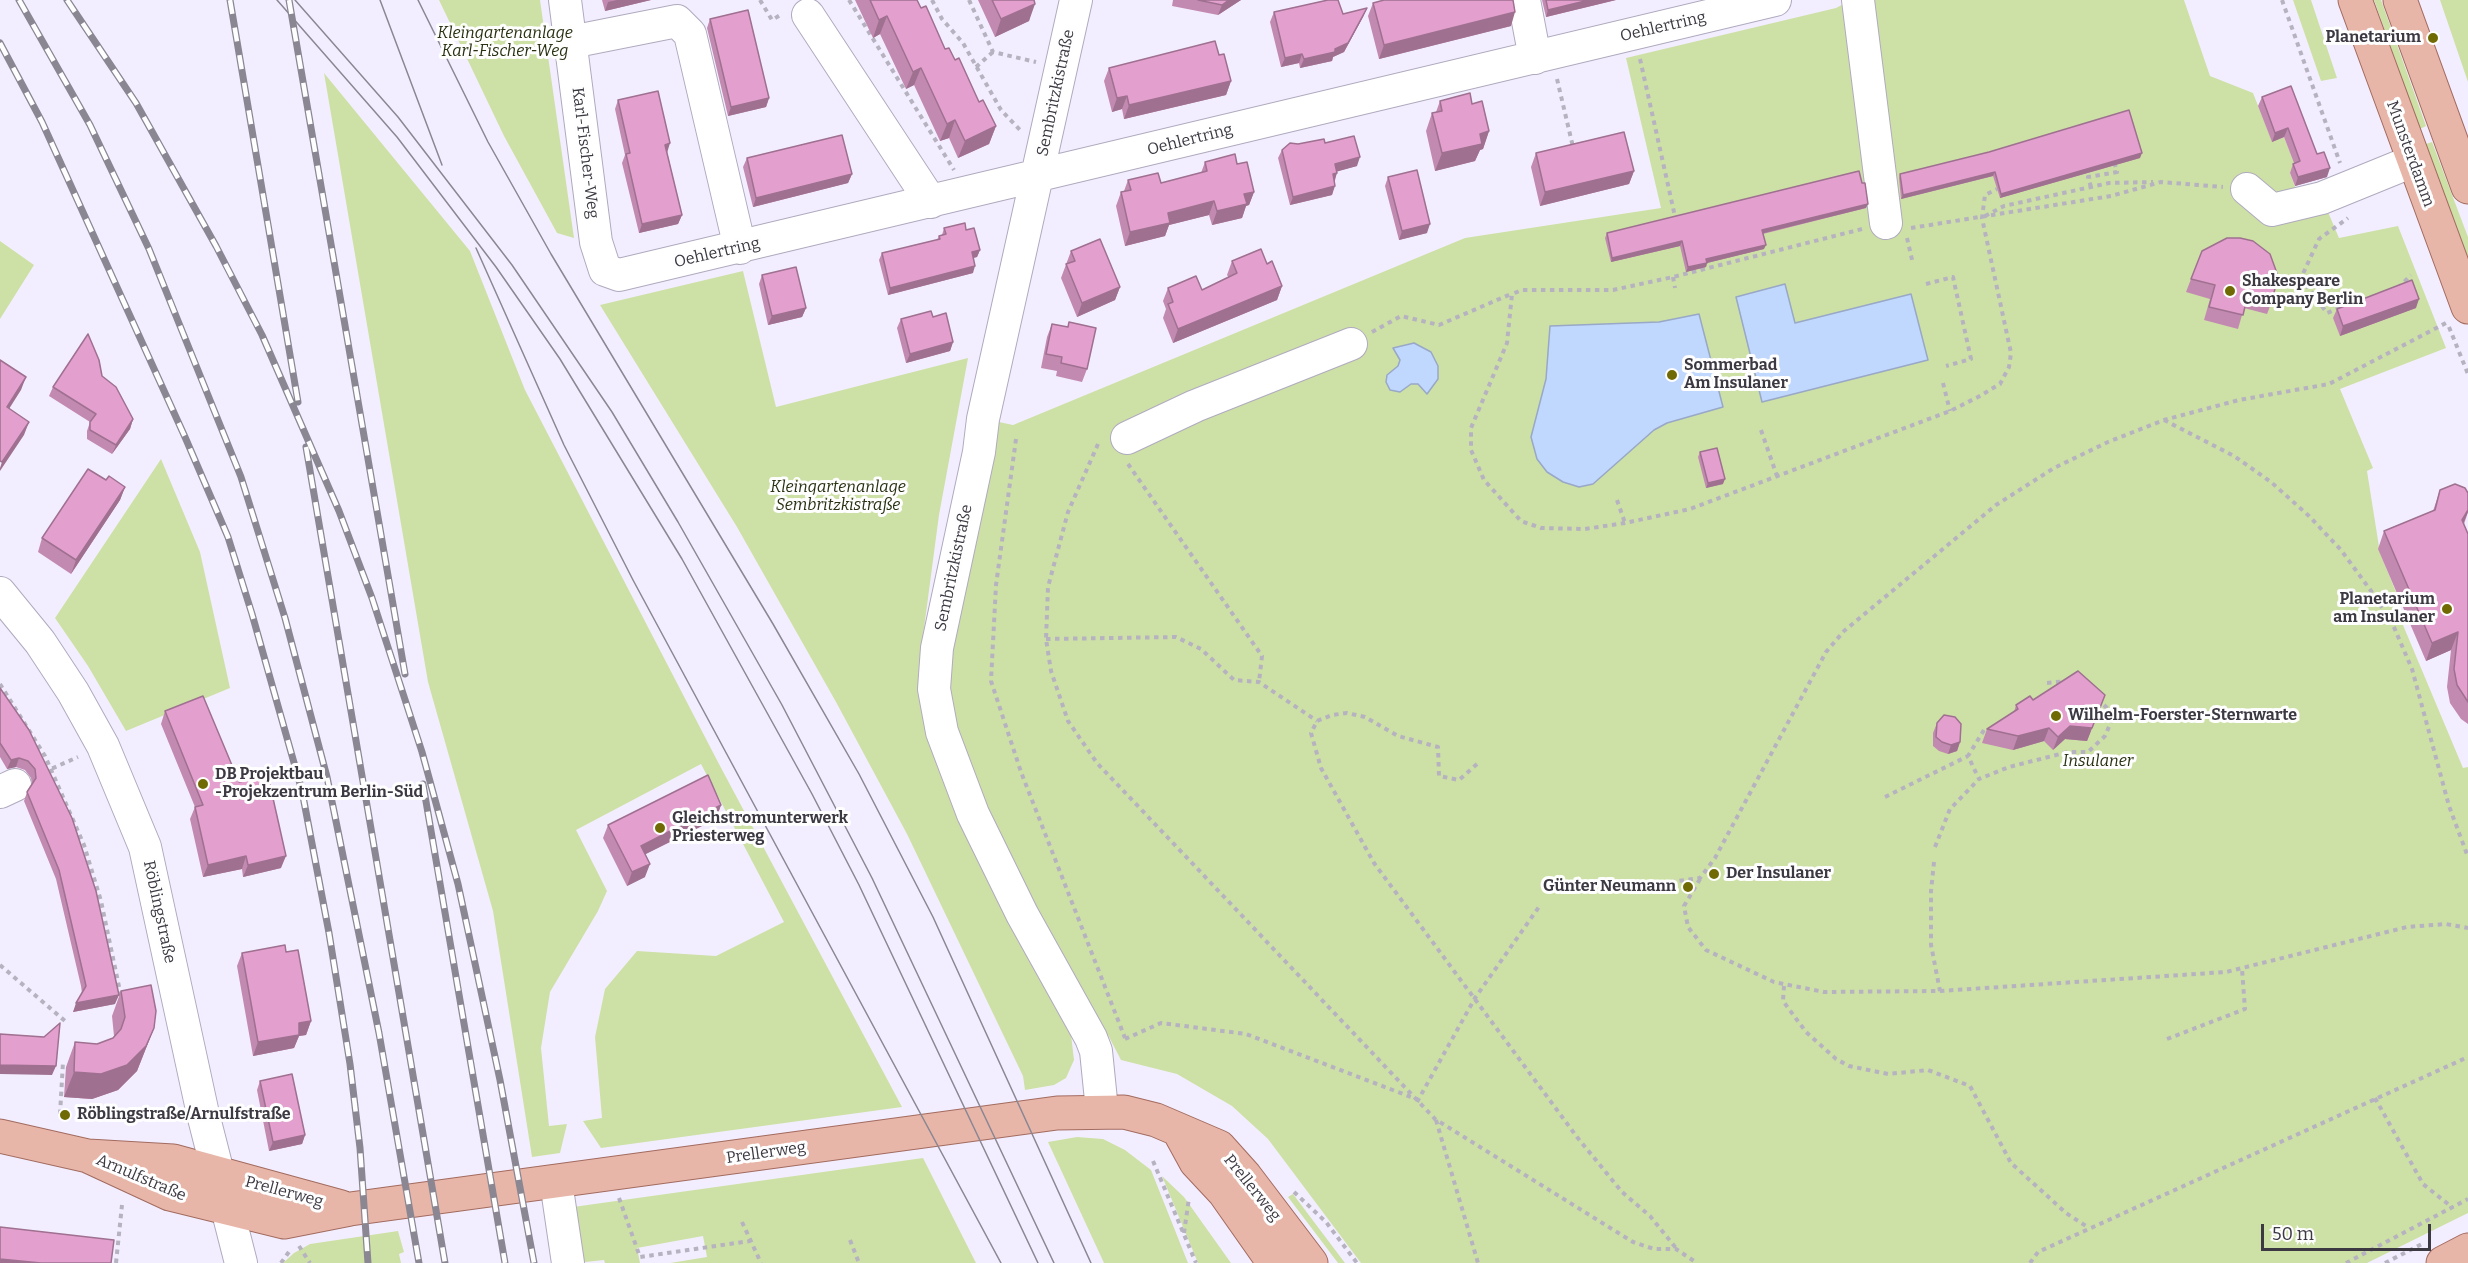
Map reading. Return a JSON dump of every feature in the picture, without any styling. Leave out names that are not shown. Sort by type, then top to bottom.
[{"type":"main road","name":"Munsterdamm","points":[[2355,0],[2468,307]]},
{"type":"main road","points":[[2400,0],[2468,187]]},
{"type":"main road","name":"Prellerweg","points":[[228,1208],[284,1222],[350,1209],[1057,1113],[1102,1110],[1138,1114],[1219,1147],[1245,1176],[1311,1263]]},
{"type":"main road","name":"Prellerweg","points":[[1179,1131],[1196,1162],[1224,1192],[1274,1263]]},
{"type":"main road","name":"Arnulfstraße","points":[[0,1136],[88,1156],[172,1161],[219,1174]]},
{"type":"main road","name":"Arnulfstraße","points":[[88,1156],[170,1194],[228,1208]]},
{"type":"main road","name":"Prellerweg","points":[[219,1174],[350,1209]]},
{"type":"main road","points":[[2443,1263],[2468,1250]]},
{"type":"street","name":"Karl-Fischer-Weg","points":[[565,0],[596,242],[605,270]]},
{"type":"street","name":"Sembritzkistraße","points":[[1076,0],[1039,177],[983,419],[980,452],[940,628],[934,689],[946,747],[973,814],[1022,914],[1091,1038],[1096,1051],[1102,1110]]},
{"type":"street","points":[[1524,0],[1545,63]]},
{"type":"street","name":"Oehlertring","points":[[605,270],[619,275],[632,273],[1039,177],[1545,63],[1775,0]]},
{"type":"street","points":[[1857,0],[1897,231]]},
{"type":"street","points":[[800,12],[932,202]]},
{"type":"street","points":[[571,42],[677,21],[690,34],[740,248]]},
{"type":"street","points":[[2247,189],[2272,210],[2322,198],[2413,161]]},
{"type":"street","points":[[1117,448],[1196,406],[1351,344]]},
{"type":"street","name":"Röblingstraße","points":[[0,593],[40,642],[73,692],[103,746],[126,796],[145,847],[203,1114],[241,1263]]},
{"type":"street","points":[[556,1182],[568,1263]]},
{"type":"path","points":[[760,0],[772,20],[800,12]]},
{"type":"path","points":[[849,0],[957,175]]},
{"type":"path","points":[[932,0],[942,19],[963,43],[1001,110],[1015,127],[1024,132]]},
{"type":"path","points":[[969,0],[993,52]]},
{"type":"path","points":[[2282,0],[2349,187],[2352,213],[2335,229],[2319,239],[2301,278]]},
{"type":"path","points":[[975,67],[993,52]]},
{"type":"path","points":[[993,52],[1040,63]]},
{"type":"path","points":[[1639,54],[1676,221]]},
{"type":"path","points":[[1545,63],[1575,156]]},
{"type":"path","points":[[2091,188],[2088,177],[2117,171],[2115,165]]},
{"type":"path","points":[[1982,218],[2004,206],[2109,183],[2161,182],[2247,189]]},
{"type":"path","points":[[1913,264],[1897,231],[1898,223],[1905,229],[1982,218],[2111,196],[2161,182]]},
{"type":"path","points":[[1512,294],[1507,343],[1471,428],[1471,450],[1484,480],[1521,521],[1541,528],[1585,529],[1690,509],[1950,411],[2000,384],[2009,367],[2011,353],[1982,218],[1984,195],[1997,189]]},
{"type":"path","points":[[1351,344],[1401,316],[1439,325],[1522,290],[1613,290],[1897,231]]},
{"type":"path","points":[[2388,292],[2398,288],[2411,276]]},
{"type":"path","points":[[1673,277],[1675,288]]},
{"type":"path","points":[[1926,284],[1953,277],[1971,359],[1946,366]]},
{"type":"path","points":[[2275,277],[2301,278]]},
{"type":"path","points":[[2301,278],[2327,313],[2348,306]]},
{"type":"path","points":[[2441,325],[2329,384],[2239,400],[2164,420],[2054,468],[1996,505],[1844,631],[1826,652],[1715,858],[1684,906],[1684,917],[1695,939],[1706,950],[1724,960],[1784,985],[1824,992],[1940,991],[2242,969],[2407,927],[2446,924],[2468,928]]},
{"type":"path","points":[[1943,382],[1950,411]]},
{"type":"path","points":[[2164,420],[2234,456],[2271,482],[2309,516],[2341,550],[2374,595],[2393,625],[2412,669],[2449,806],[2468,857]]},
{"type":"path","points":[[1761,430],[1777,476]]},
{"type":"path","points":[[1016,439],[996,585],[991,681],[1021,772],[1125,1038],[1161,1023],[1246,1034],[1412,1097]]},
{"type":"path","points":[[1259,682],[1262,656],[1117,448],[1068,512],[1051,576],[1046,639],[1051,671],[1068,721],[1097,763],[1435,1119],[1633,1242],[1654,1248],[1676,1249]]},
{"type":"path","points":[[1617,500],[1625,523]]},
{"type":"path","points":[[1046,639],[1176,637],[1201,649],[1234,680],[1259,682],[1317,721]]},
{"type":"path","points":[[2047,683],[2068,681]]},
{"type":"path","points":[[0,684],[33,734],[84,845],[101,901],[121,996]]},
{"type":"path","points":[[1935,847],[1950,809],[1979,779],[2009,767],[2068,752],[2088,752],[2105,736],[2114,715],[2093,694]]},
{"type":"path","points":[[1477,764],[1459,780],[1439,776],[1438,747],[1398,736],[1365,717],[1347,713],[1317,721],[1311,733],[1321,768],[1374,863],[1584,1145],[1622,1191],[1650,1216],[1676,1249],[1697,1263]]},
{"type":"path","points":[[1885,797],[1968,756],[1984,730]]},
{"type":"path","points":[[44,772],[80,756]]},
{"type":"path","points":[[1968,756],[1979,779]]},
{"type":"path","points":[[1934,862],[1931,891],[1931,945],[1940,991]]},
{"type":"path","points":[[1599,885],[1634,887],[1700,879]]},
{"type":"path","points":[[1417,1102],[1475,998],[1541,904]]},
{"type":"path","points":[[0,965],[65,1021]]},
{"type":"path","points":[[2167,1039],[2245,1009],[2242,969]]},
{"type":"path","points":[[1784,985],[1783,1001],[1806,1032],[1836,1059],[1849,1066],[1888,1074],[1928,1070],[1970,1086],[2012,1163],[2066,1213],[2090,1228]]},
{"type":"path","points":[[2030,1263],[2038,1252],[2468,1057]]},
{"type":"path","points":[[60,1114],[63,1062]]},
{"type":"path","points":[[2375,1098],[2423,1184],[2450,1203],[2453,1208]]},
{"type":"path","points":[[1435,1119],[1478,1263]]},
{"type":"path","points":[[1153,1161],[1196,1263]]},
{"type":"path","points":[[618,1197],[640,1257],[750,1241]]},
{"type":"path","points":[[1184,1235],[1189,1198]]},
{"type":"path","points":[[2346,1263],[2468,1199]]},
{"type":"path","points":[[116,1263],[122,1205]]},
{"type":"path","points":[[1319,1215],[1356,1263]]},
{"type":"path","points":[[742,1222],[761,1263]]},
{"type":"path","points":[[850,1240],[858,1263]]},
{"type":"path","points":[[281,1263],[297,1242],[310,1263]]},
{"type":"green space","name":"Kleingartenanlage Karl-Fischer-Weg","points":[[439,0],[540,0],[574,238],[557,233],[504,136]]},
{"type":"green space","name":"Insulaner","points":[[1851,0],[2184,0],[2210,76],[2253,93],[2272,141],[2284,137],[2297,170],[2290,173],[2300,200],[2320,193],[2339,238],[2398,226],[2446,348],[2340,389],[2373,468],[2367,471],[2380,553],[2401,604],[2395,606],[2463,768],[2468,767],[2468,1213],[2367,1263],[1361,1263],[1268,1139],[1232,1106],[1177,1074],[1121,1060],[1108,1035],[1100,1036],[1010,872],[943,688],[999,422],[1013,425],[1465,238],[1661,208],[1626,58],[1836,8]]},
{"type":"green space","points":[[2293,0],[2311,0],[2337,78],[2321,81]]},
{"type":"green space","points":[[2374,0],[2381,0],[2426,126],[2420,129]]},
{"type":"green space","points":[[2440,0],[2468,0],[2468,82]]},
{"type":"green space","points":[[324,73],[470,251],[525,390],[719,764],[902,1107],[601,1148],[583,1121],[602,1118],[595,1037],[605,989],[637,951],[716,956],[784,922],[701,764],[576,830],[607,891],[598,911],[550,992],[541,1048],[549,1126],[567,1124],[560,1153],[532,1157],[493,911],[428,682]]},
{"type":"green space","points":[[2432,142],[2468,237],[2468,257],[2426,144]]},
{"type":"green space","points":[[0,241],[34,265],[0,319]]},
{"type":"green space","name":"Kleingartenanlage Sembritzkistraße","points":[[743,271],[776,407],[968,358],[939,515],[918,688],[929,744],[957,813],[1070,1026],[1074,1060],[1066,1078],[1054,1085],[1025,1090],[1023,1076],[907,834],[836,702],[737,527],[600,305]]},
{"type":"green space","points":[[161,459],[200,552],[230,688],[126,731],[88,666],[55,618]]},
{"type":"green space","points":[[1077,1137],[1103,1139],[1125,1150],[1151,1170],[1188,1263],[1104,1263],[1048,1142]]},
{"type":"green space","points":[[923,1158],[976,1263],[670,1263],[707,1257],[703,1236],[637,1248],[640,1263],[605,1263],[604,1260],[576,1263],[566,1208]]},
{"type":"green space","points":[[1162,1176],[1184,1197],[1231,1263],[1198,1263]]},
{"type":"green space","points":[[1293,1194],[1345,1263],[1338,1263],[1288,1197]]},
{"type":"green space","points":[[398,1231],[404,1252],[399,1254],[401,1263],[283,1263],[294,1253],[310,1244]]},
{"type":"water","points":[[1785,284],[1795,323],[1911,294],[1928,360],[1762,402],[1736,297]]},
{"type":"water","points":[[1699,314],[1723,407],[1667,423],[1654,430],[1593,484],[1579,487],[1563,482],[1547,472],[1537,459],[1531,437],[1546,379],[1550,326],[1659,322]]},
{"type":"water","points":[[1414,343],[1431,352],[1438,366],[1438,379],[1427,394],[1418,384],[1411,384],[1400,392],[1390,390],[1386,382],[1387,375],[1398,366],[1400,360],[1393,348]]},
{"type":"building","points":[[870,0],[917,0],[921,8],[926,6],[945,49],[949,48],[955,60],[959,58],[979,102],[983,100],[996,126],[965,141],[955,120],[947,124],[921,68],[913,72],[887,16],[879,20]]},
{"type":"building","points":[[992,0],[1034,0],[1035,4],[1001,19]]},
{"type":"building","points":[[1198,0],[1229,0],[1222,5]]},
{"type":"building","points":[[1328,0],[1338,0],[1343,14],[1367,8],[1348,43],[1335,49],[1335,52],[1304,59],[1302,54],[1285,58],[1274,12]]},
{"type":"building","points":[[1384,0],[1513,0],[1515,12],[1384,45],[1373,3]]},
{"type":"building","points":[[1546,0],[1589,0],[1548,10]]},
{"type":"building","points":[[748,10],[769,98],[731,107],[710,19]]},
{"type":"building","points":[[1215,41],[1219,55],[1224,54],[1231,81],[1129,105],[1127,96],[1117,98],[1109,68]]},
{"type":"building","points":[[2291,86],[2317,154],[2324,152],[2330,168],[2298,177],[2293,164],[2300,161],[2288,128],[2275,133],[2262,97]]},
{"type":"building","points":[[658,91],[670,143],[665,145],[682,215],[642,224],[626,154],[630,153],[618,100]]},
{"type":"building","points":[[1470,93],[1472,104],[1482,101],[1489,131],[1480,134],[1482,144],[1442,153],[1432,113],[1442,111],[1440,101]]},
{"type":"building","points":[[2129,110],[2142,153],[2001,194],[1995,172],[1903,195],[1900,174],[1989,152]]},
{"type":"building","points":[[1624,132],[1634,171],[1545,192],[1536,153]]},
{"type":"building","points":[[842,135],[852,174],[756,198],[747,158]]},
{"type":"building","points":[[1354,136],[1360,157],[1335,164],[1337,173],[1333,174],[1335,186],[1293,197],[1282,150],[1290,143],[1298,144],[1324,139],[1325,143]]},
{"type":"building","points":[[1235,154],[1237,164],[1247,162],[1254,192],[1244,194],[1247,204],[1217,211],[1214,201],[1168,213],[1170,223],[1130,232],[1121,192],[1131,190],[1128,180],[1158,173],[1161,183],[1207,171],[1205,162]]},
{"type":"building","points":[[1417,170],[1430,224],[1402,231],[1388,177]]},
{"type":"building","points":[[1859,171],[1862,183],[1865,183],[1868,204],[1762,230],[1766,245],[1706,259],[1707,263],[1688,267],[1682,241],[1612,258],[1607,233]]},
{"type":"building","points":[[965,223],[966,230],[974,228],[980,250],[972,252],[975,266],[890,288],[882,253],[940,239],[939,236],[946,234],[944,228]]},
{"type":"building","name":"Shakespeare Company Berlin","points":[[2227,238],[2253,241],[2270,254],[2278,276],[2272,301],[2248,294],[2243,315],[2209,307],[2215,285],[2191,279],[2202,251]]},
{"type":"building","points":[[1100,239],[1120,287],[1082,303],[1066,264],[1075,261],[1071,251]]},
{"type":"building","points":[[1261,249],[1267,264],[1272,261],[1282,286],[1178,329],[1168,304],[1173,302],[1168,288],[1196,276],[1202,290],[1237,273],[1232,261]]},
{"type":"building","points":[[796,267],[806,308],[772,316],[762,275]]},
{"type":"building","points":[[2412,280],[2419,299],[2343,326],[2337,309]]},
{"type":"building","points":[[931,311],[933,317],[946,313],[953,342],[910,354],[901,319]]},
{"type":"building","points":[[1069,322],[1096,328],[1087,369],[1061,363],[1062,357],[1046,354],[1052,324],[1068,327]]},
{"type":"building","points":[[88,334],[99,360],[102,376],[116,387],[133,419],[116,445],[90,430],[90,422],[96,414],[53,387]]},
{"type":"building","points":[[0,360],[26,377],[7,407],[29,422],[2,462],[0,461]]},
{"type":"building","points":[[1717,448],[1725,479],[1708,483],[1700,452]]},
{"type":"building","points":[[88,469],[106,480],[109,476],[125,487],[76,560],[42,538]]},
{"type":"building","name":"Planetarium am Insulaner","points":[[2455,484],[2465,488],[2468,493],[2468,510],[2462,520],[2468,534],[2468,702],[2457,685],[2454,669],[2458,632],[2432,643],[2384,531],[2435,510],[2440,490]]},
{"type":"building","name":"Wilhelm-Foerster-Sternwarte","points":[[2078,671],[2105,695],[2092,728],[2070,726],[2058,737],[2049,728],[2018,736],[1987,729],[2018,709],[2016,705],[2030,696],[2033,700]]},
{"type":"building","points":[[0,688],[29,730],[72,818],[96,891],[119,995],[76,1003],[86,986],[59,870],[27,792],[36,778],[35,769],[28,761],[19,758],[11,760],[0,743]]},
{"type":"building","points":[[203,696],[239,782],[268,776],[286,856],[248,865],[246,856],[208,865],[195,807],[203,805],[165,711]]},
{"type":"building","points":[[1944,715],[1955,717],[1961,724],[1960,742],[1951,745],[1936,737],[1937,723]]},
{"type":"building","name":"Gleichstromunterwerk Priesterweg","points":[[708,775],[721,805],[641,846],[650,864],[632,872],[608,825]]},
{"type":"building","points":[[285,945],[286,952],[298,950],[311,1021],[299,1023],[299,1035],[258,1042],[242,953]]},
{"type":"building","points":[[151,985],[156,1011],[154,1028],[146,1046],[127,1065],[101,1074],[74,1072],[75,1042],[97,1044],[113,1038],[121,1029],[125,1017],[121,991]]},
{"type":"building","points":[[60,1023],[56,1066],[0,1065],[0,1034],[44,1037]]},
{"type":"building","points":[[292,1074],[305,1135],[273,1142],[260,1081]]},
{"type":"building","points":[[0,1227],[114,1240],[111,1263],[41,1263],[0,1259]]},
{"type":"tram line","points":[[277,0],[397,137],[496,267],[560,359],[682,559],[812,794],[859,885],[1038,1263]]},
{"type":"tram line","points":[[295,0],[398,117],[512,265],[612,412],[678,522],[782,705],[872,878],[1054,1263]]},
{"type":"tram line","points":[[380,0],[442,165]]},
{"type":"tram line","points":[[418,0],[488,142],[551,254],[773,624],[859,774],[933,917],[1091,1263]]},
{"type":"tram line","points":[[476,248],[564,445],[633,580],[1001,1263]]},
{"type":"railway","points":[[19,0],[90,125],[149,249],[241,477],[285,618],[327,777],[379,1033],[419,1263]]},
{"type":"railway","points":[[67,0],[136,103],[216,246],[262,335],[339,511],[372,598],[422,752],[458,884],[500,1080],[534,1263]]},
{"type":"railway","points":[[230,0],[298,402]]},
{"type":"railway","points":[[289,0],[405,674]]},
{"type":"railway","points":[[0,43],[42,122],[185,437],[228,537],[252,614],[302,791],[329,933],[350,1064],[360,1148],[368,1263]]},
{"type":"railway","points":[[306,447],[445,1263]]},
{"type":"railway","points":[[423,784],[505,1263]]},
{"type":"place","name":"Planetarium","points":[[2433,38]]},
{"type":"place","name":"Shakespeare Company Berlin","points":[[2230,291]]},
{"type":"place","name":"Sommerbad Am Insulaner","points":[[1672,375]]},
{"type":"place","name":"Planetarium am Insulaner","points":[[2447,609]]},
{"type":"place","name":"Wilhelm-Foerster-Sternwarte","points":[[2056,716]]},
{"type":"place","name":"DB Projektbau -Projekzentrum Berlin-Süd","points":[[203,784]]},
{"type":"place","name":"Gleichstromunterwerk Priesterweg","points":[[660,828]]},
{"type":"place","name":"Der Insulaner","points":[[1714,874]]},
{"type":"place","name":"Günter Neumann","points":[[1688,887]]},
{"type":"place","name":"Röblingstraße/Arnulfstraße","points":[[65,1115]]}]
